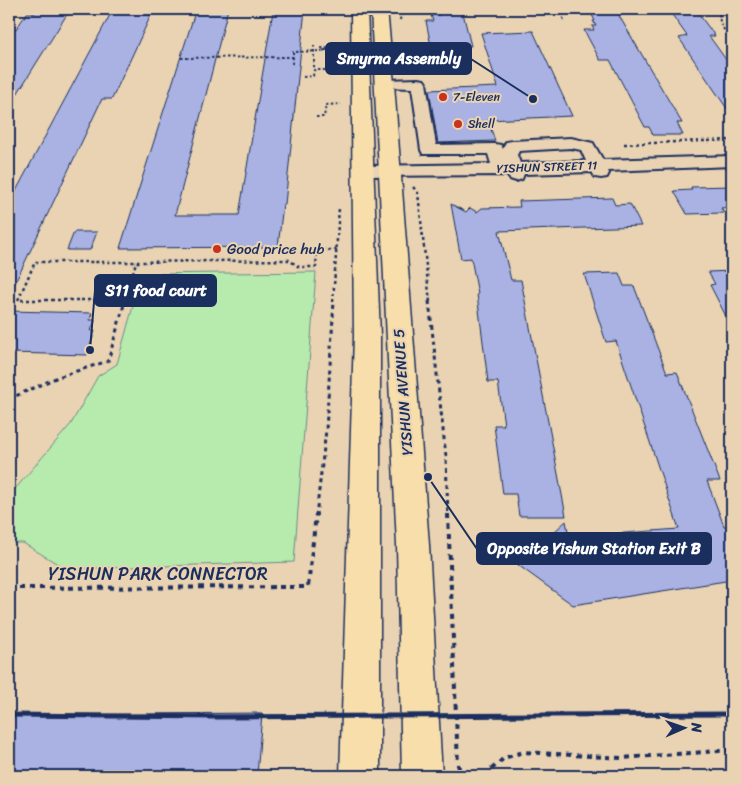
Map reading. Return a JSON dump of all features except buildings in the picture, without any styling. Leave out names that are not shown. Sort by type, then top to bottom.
[{"type":"main road","points":[[359,9],[367,336],[360,776]]},
{"type":"main road","name":"YISHUN AVENUE 5","points":[[378,9],[385,84],[413,545],[422,776]]},
{"type":"street","points":[[385,84],[419,83],[429,150],[495,149],[510,171]]},
{"type":"street","points":[[510,171],[509,151],[512,146],[553,143],[571,143],[587,147],[599,169]]},
{"type":"street","name":"YISHUN STREET 11","points":[[637,168],[732,161]]},
{"type":"street","name":"YISHUN STREET 11","points":[[363,176],[637,168],[732,169]]},
{"type":"path","points":[[558,9],[564,20]]},
{"type":"path","points":[[719,9],[718,15],[722,29],[732,43]]},
{"type":"path","points":[[303,77],[313,76],[314,45]]},
{"type":"path","points":[[292,64],[293,52],[427,49],[427,46],[403,47]]},
{"type":"path","points":[[324,50],[322,48],[345,47],[344,55]]},
{"type":"path","points":[[181,58],[292,57]]},
{"type":"path","points":[[314,70],[343,70]]},
{"type":"path","points":[[316,117],[324,117],[326,105],[344,104],[344,96]]},
{"type":"path","points":[[624,144],[732,140]]},
{"type":"path","points":[[414,187],[418,193],[446,457],[457,755],[462,776]]},
{"type":"path","points":[[126,300],[18,300],[35,262],[288,260],[299,267],[316,267],[317,250],[337,250],[340,206]]},
{"type":"path","name":"YISHUN PARK CONNECTOR","points":[[9,588],[308,587],[326,430],[337,250]]},
{"type":"path","points":[[9,399],[58,377],[108,360],[136,262]]},
{"type":"path","points":[[484,776],[504,758],[523,752],[622,758],[732,750]]},
{"type":"green space","points":[[316,272],[294,562],[66,569],[23,543],[9,543],[9,496],[71,424],[98,376],[117,364],[142,274]]},
{"type":"railway","points":[[9,715],[219,717],[732,714]]},
{"type":"place","name":"7-Eleven","points":[[443,97]]},
{"type":"place","name":"Smyrna Assembly","points":[[533,99]]},
{"type":"place","name":"Shell","points":[[458,124]]},
{"type":"place","name":"Good price hub","points":[[217,249]]},
{"type":"place","name":"S11 food court","points":[[90,350]]},
{"type":"place","name":"Opposite Yishun Station Exit B","points":[[428,477]]}]
